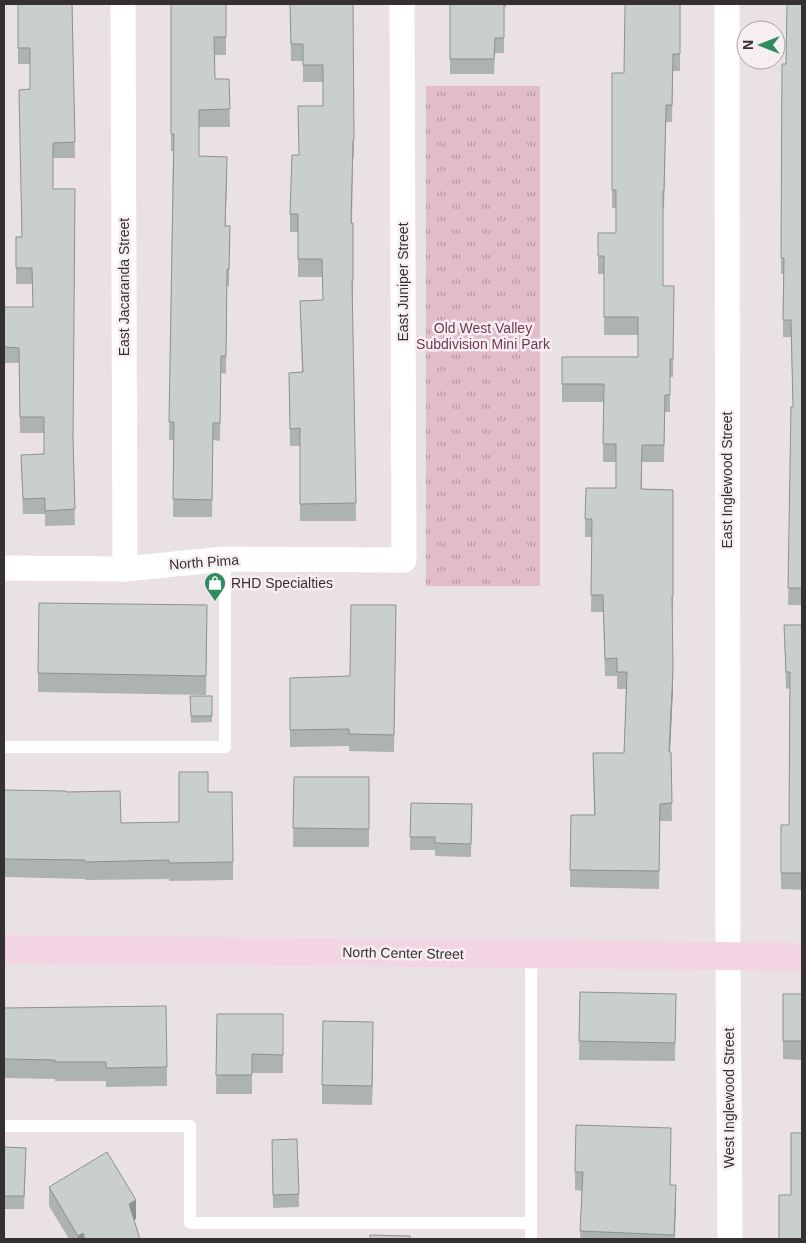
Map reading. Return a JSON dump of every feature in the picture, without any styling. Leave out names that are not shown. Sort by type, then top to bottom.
[{"type":"street","name":"East Jacaranda Street","points":[[123,4],[125,569]]},
{"type":"street","name":"East Juniper Street","points":[[402,4],[404,560]]},
{"type":"street","name":"East Inglewood Street","points":[[727,4],[728,957]]},
{"type":"street","name":"North Pima","points":[[4,568],[125,569],[225,559],[404,560]]},
{"type":"street","name":"North Center Street","points":[[4,950],[802,957]]},
{"type":"street","name":"West Inglewood Street","points":[[728,957],[730,1239]]},
{"type":"lane","points":[[4,747],[225,747],[225,559]]},
{"type":"lane","points":[[531,955],[531,1239]]},
{"type":"lane","points":[[4,1126],[190,1126],[190,1223],[531,1223]]},
{"type":"green space","name":"Old West Valley Subdivision Mini Park","points":[[426,86],[540,86],[540,586],[426,586]]},
{"type":"building","points":[[18,4],[72,4],[75,142],[53,143],[53,189],[75,189],[73,438],[75,509],[45,511],[45,498],[23,499],[21,455],[44,454],[44,417],[20,417],[19,348],[4,347],[4,307],[33,307],[32,268],[16,268],[16,237],[22,237],[19,90],[30,89],[30,48],[18,48]]},
{"type":"building","points":[[171,4],[226,4],[226,37],[214,37],[215,79],[229,79],[230,109],[199,110],[199,156],[227,157],[225,226],[230,226],[229,269],[227,269],[226,356],[221,356],[220,423],[213,423],[212,500],[173,499],[174,422],[169,422],[174,134],[171,134]]},
{"type":"building","points":[[290,4],[353,4],[354,140],[351,223],[353,223],[352,280],[356,503],[300,504],[300,428],[290,429],[289,373],[303,372],[300,301],[323,300],[322,259],[298,259],[298,214],[290,214],[292,155],[299,155],[298,106],[323,106],[323,65],[303,65],[303,44],[291,44]]},
{"type":"building","points":[[450,4],[504,4],[504,38],[495,38],[494,59],[450,59]]},
{"type":"building","points":[[625,4],[680,4],[680,54],[673,54],[672,105],[666,105],[663,191],[663,286],[674,286],[673,359],[670,359],[670,395],[665,395],[664,445],[642,445],[641,489],[673,490],[673,670],[669,752],[671,752],[672,803],[660,804],[659,871],[570,870],[571,815],[595,815],[593,753],[624,753],[627,672],[617,672],[617,658],[605,659],[603,595],[591,595],[592,519],[585,519],[586,488],[616,488],[616,444],[603,444],[604,384],[562,384],[562,357],[638,357],[638,317],[604,317],[604,256],[598,256],[598,233],[616,233],[616,190],[612,190],[612,73],[624,73]]},
{"type":"building","points":[[787,4],[802,4],[802,588],[788,588],[791,407],[793,407],[791,320],[783,320],[784,258],[781,258],[782,70],[786,70]]},
{"type":"building","points":[[39,603],[207,605],[206,676],[38,673]]},
{"type":"building","points":[[351,605],[396,605],[394,735],[349,734],[349,729],[290,730],[290,678],[350,676]]},
{"type":"building","points":[[784,625],[802,625],[802,873],[781,873],[781,825],[789,825],[790,672],[786,672]]},
{"type":"building","points":[[190,696],[212,696],[212,716],[191,716]]},
{"type":"building","points":[[179,772],[208,772],[208,792],[232,792],[233,862],[169,863],[169,860],[85,862],[85,860],[4,859],[4,790],[120,791],[121,823],[179,822]]},
{"type":"building","points":[[294,777],[369,777],[369,829],[293,828]]},
{"type":"building","points":[[411,803],[472,804],[471,844],[435,843],[435,837],[410,837]]},
{"type":"building","points":[[580,992],[676,994],[675,1043],[579,1041]]},
{"type":"building","points":[[783,994],[802,994],[802,1041],[783,1041]]},
{"type":"building","points":[[166,1006],[167,1067],[106,1068],[106,1062],[4,1059],[4,1008]]},
{"type":"building","points":[[217,1014],[283,1014],[283,1055],[252,1054],[252,1075],[216,1075]]},
{"type":"building","points":[[323,1021],[373,1022],[372,1086],[322,1085]]},
{"type":"building","points":[[576,1125],[671,1128],[670,1185],[676,1185],[674,1235],[580,1231],[583,1172],[575,1172]]},
{"type":"building","points":[[791,1133],[802,1133],[802,1239],[779,1239],[779,1195],[791,1195]]},
{"type":"building","points":[[297,1139],[299,1194],[273,1195],[272,1140]]},
{"type":"building","points":[[4,1147],[26,1148],[24,1196],[4,1196]]},
{"type":"building","points":[[107,1152],[136,1200],[129,1204],[140,1239],[85,1239],[83,1233],[78,1236],[49,1187]]},
{"type":"building","points":[[370,1235],[410,1236],[410,1239],[370,1239]]},
{"type":"place","name":"RHD Specialties","points":[[215,602]]}]
